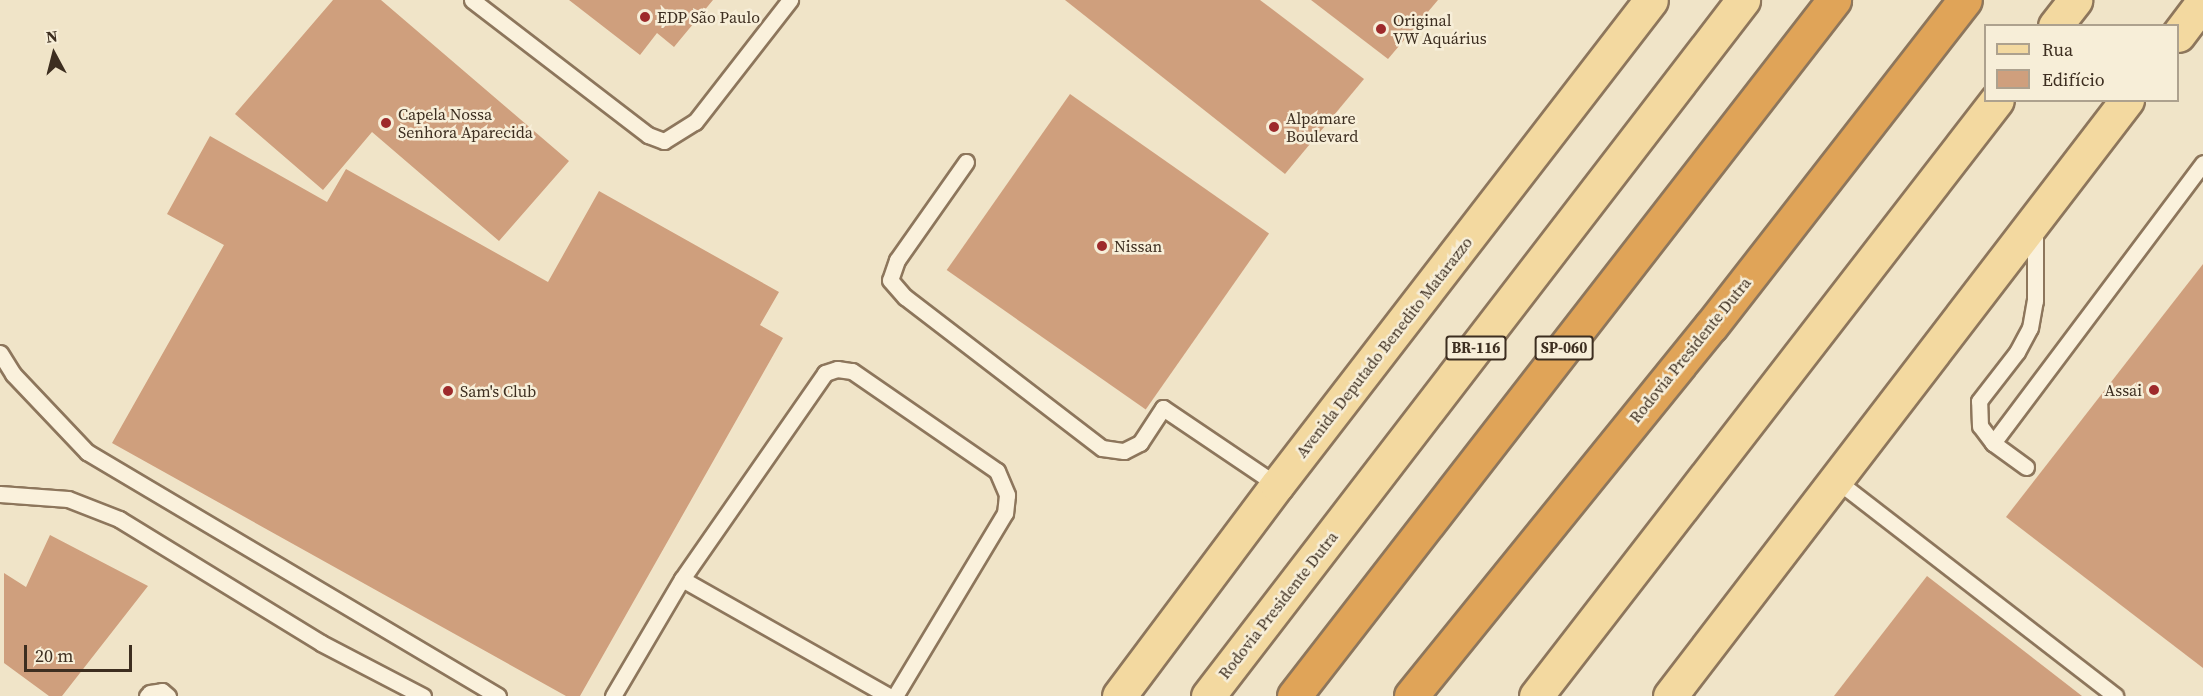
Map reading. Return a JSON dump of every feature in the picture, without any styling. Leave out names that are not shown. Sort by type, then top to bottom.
[{"type":"highway","name":"SP-060","points":[[1294,696],[1834,0]]},
{"type":"highway","name":"Rodovia Presidente Dutra","points":[[1411,696],[1711,326],[1965,0]]},
{"type":"main road","name":"Avenida Deputado Benedito Matarazzo","points":[[1119,696],[1277,485],[1651,0]]},
{"type":"main road","name":"Rodovia Presidente Dutra","points":[[1208,696],[1743,0]]},
{"type":"main road","points":[[2057,24],[2075,0]]},
{"type":"main road","points":[[1536,696],[1995,102]]},
{"type":"main road","points":[[1670,696],[2125,102]]},
{"type":"lane","points":[[472,0],[648,135],[664,141],[695,122],[790,0]]},
{"type":"lane","points":[[966,162],[897,260],[890,280],[905,297],[1102,448],[1124,451],[1140,443],[1163,408],[1277,485]]},
{"type":"lane","points":[[1993,443],[2203,163]]},
{"type":"lane","points":[[2026,467],[1993,443],[1980,426],[1979,401],[2017,352],[2030,328],[2035,301],[2035,221]]},
{"type":"lane","points":[[0,353],[13,374],[87,452],[498,696]]},
{"type":"lane","points":[[613,696],[682,579],[825,372],[837,369],[852,371],[997,471],[1007,495],[1005,513],[895,696]]},
{"type":"lane","points":[[1836,480],[2115,696]]},
{"type":"lane","points":[[0,494],[68,499],[119,519],[321,643],[423,696]]},
{"type":"lane","points":[[682,579],[889,696]]},
{"type":"lane","points":[[147,696],[150,693],[162,691],[168,696]]},
{"type":"building","name":"Capela Nossa Senhora Aparecida","points":[[333,0],[381,0],[569,161],[499,241],[372,132],[323,190],[235,114]]},
{"type":"building","name":"EDP São Paulo","points":[[569,0],[713,0],[674,47],[657,33],[640,55]]},
{"type":"building","name":"Alpamare Boulevard","points":[[1065,0],[1260,0],[1364,79],[1285,174]]},
{"type":"building","name":"Original VW Aquárius","points":[[1311,0],[1438,0],[1388,59]]},
{"type":"building","name":"Nissan","points":[[1070,94],[1269,233],[1146,409],[947,270]]},
{"type":"building","name":"Sam's Club","points":[[210,136],[327,202],[346,169],[548,282],[599,191],[779,292],[760,325],[783,338],[580,696],[566,696],[112,443],[224,245],[167,214]]},
{"type":"building","name":"Assai","points":[[2203,264],[2203,668],[2006,517]]},
{"type":"building","points":[[50,535],[148,586],[62,696],[49,696],[4,663],[4,573],[26,587]]},
{"type":"building","points":[[1927,576],[2082,696],[1834,696]]},
{"type":"place","name":"EDP São Paulo","points":[[645,17]]},
{"type":"place","name":"Original VW Aquárius","points":[[1381,29]]},
{"type":"place","name":"Capela Nossa Senhora Aparecida","points":[[386,123]]},
{"type":"place","name":"Alpamare Boulevard","points":[[1274,127]]},
{"type":"place","name":"Nissan","points":[[1102,246]]},
{"type":"place","name":"Assai","points":[[2154,390]]},
{"type":"place","name":"Sam's Club","points":[[448,391]]}]
